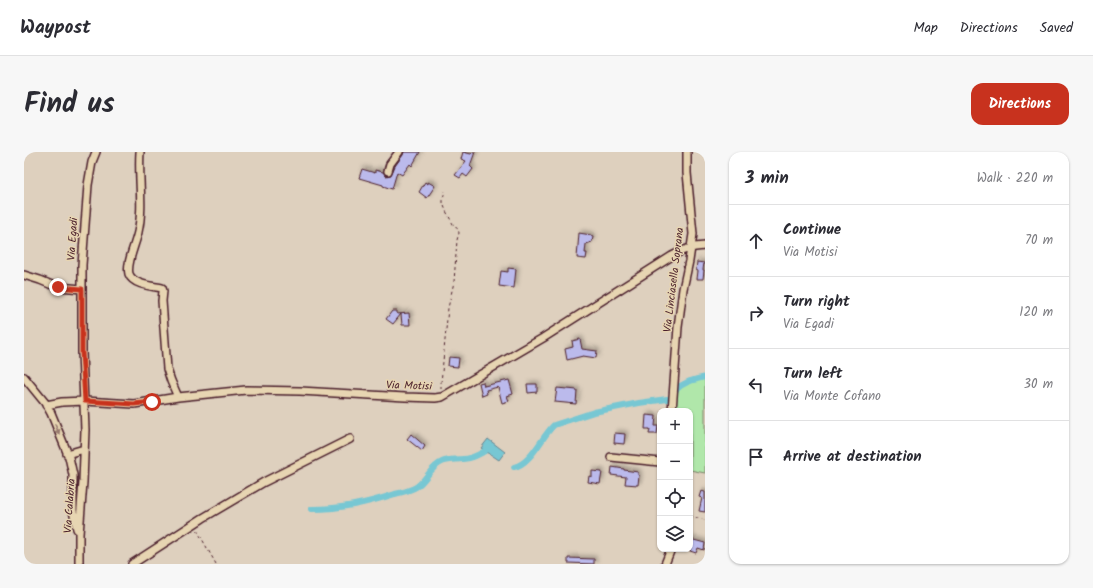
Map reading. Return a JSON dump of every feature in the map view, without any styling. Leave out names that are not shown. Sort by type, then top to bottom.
[{"type":"street","name":"Via Egadi","points":[[84,449],[85,401],[82,352],[82,265],[88,185],[92,162],[96,152]]},
{"type":"street","points":[[140,152],[141,214],[129,267],[129,275],[140,283],[162,288],[167,369],[178,397]]},
{"type":"street","points":[[388,172],[390,164],[399,152]]},
{"type":"street","name":"Via Linciasella Soprana","points":[[672,408],[678,327],[692,234],[687,173],[687,152]]},
{"type":"street","points":[[691,247],[705,246]]},
{"type":"street","name":"Via Motisi","points":[[46,405],[62,402],[85,401],[134,404],[223,392],[260,390],[405,397],[442,397],[543,338],[672,256],[691,247]]},
{"type":"street","points":[[24,275],[52,286],[82,289]]},
{"type":"street","points":[[24,377],[51,413],[67,454],[73,475],[73,511],[79,534]]},
{"type":"street","points":[[132,564],[194,524],[264,482],[350,439]]},
{"type":"street","points":[[67,454],[84,449]]},
{"type":"street","name":"Via Calabria","points":[[79,564],[79,534],[84,449]]},
{"type":"street","points":[[611,457],[657,462]]},
{"type":"street","points":[[665,564],[670,552]]},
{"type":"path","points":[[442,397],[441,383],[448,308],[454,282],[457,240],[459,233],[443,203],[445,191]]},
{"type":"path","points":[[693,517],[705,520]]},
{"type":"path","points":[[194,524],[216,564]]},
{"type":"green space","points":[[705,377],[705,473],[693,471],[693,408],[672,408],[672,395],[681,385]]},
{"type":"water","points":[[488,439],[505,452],[499,460],[481,448]]},
{"type":"building","points":[[404,152],[420,152],[412,166],[410,164],[402,175],[397,172],[392,189],[359,178],[362,169],[375,173],[375,170],[383,172],[386,176],[391,175]]},
{"type":"building","points":[[463,152],[471,154],[475,152],[470,166],[473,169],[467,177],[463,174],[460,178],[455,175],[466,161],[461,159]]},
{"type":"building","points":[[425,182],[435,186],[427,198],[419,192]]},
{"type":"building","points":[[579,233],[591,235],[593,237],[592,242],[586,244],[586,259],[577,258]]},
{"type":"building","points":[[697,262],[704,263],[703,279],[697,279]]},
{"type":"building","points":[[508,268],[516,269],[514,288],[499,286],[501,271],[508,272]]},
{"type":"building","points":[[392,311],[397,311],[397,314],[409,313],[410,325],[402,325],[401,314],[393,324],[386,319]]},
{"type":"building","points":[[580,339],[582,349],[597,351],[596,358],[583,356],[567,360],[565,349],[573,347],[572,341]]},
{"type":"building","points":[[449,357],[459,358],[458,367],[448,366]]},
{"type":"building","points":[[509,380],[513,394],[507,396],[509,401],[502,403],[498,387],[486,390],[487,394],[482,396],[479,383],[483,382],[484,386]]},
{"type":"building","points":[[527,384],[537,384],[537,392],[528,393]]},
{"type":"building","points":[[557,388],[577,390],[576,404],[555,402]]},
{"type":"building","points":[[646,415],[656,416],[655,426],[657,426],[657,434],[649,434],[650,429],[645,429]]},
{"type":"building","points":[[615,433],[625,434],[624,444],[614,443]]},
{"type":"building","points":[[411,434],[425,446],[422,451],[407,439]]},
{"type":"building","points":[[612,467],[638,472],[638,485],[625,484],[626,477],[611,475]]},
{"type":"building","points":[[592,471],[602,472],[600,484],[588,482],[589,476],[592,477]]},
{"type":"building","points":[[701,491],[705,492],[705,512],[699,511],[702,498],[699,497]]},
{"type":"building","points":[[693,540],[705,543],[704,550],[698,548],[696,553],[693,552]]},
{"type":"building","points":[[568,558],[594,559],[594,564],[568,563]]},
{"type":"waterway","points":[[677,389],[687,382],[705,377]]},
{"type":"waterway","points":[[514,467],[526,461],[554,425],[594,412],[667,399]]},
{"type":"waterway","points":[[312,509],[354,505],[409,490],[423,481],[438,464],[449,460],[469,458],[485,451]]},
{"type":"route","points":[[58,287],[82,289],[82,352],[85,401],[134,404],[152,402]]}]
